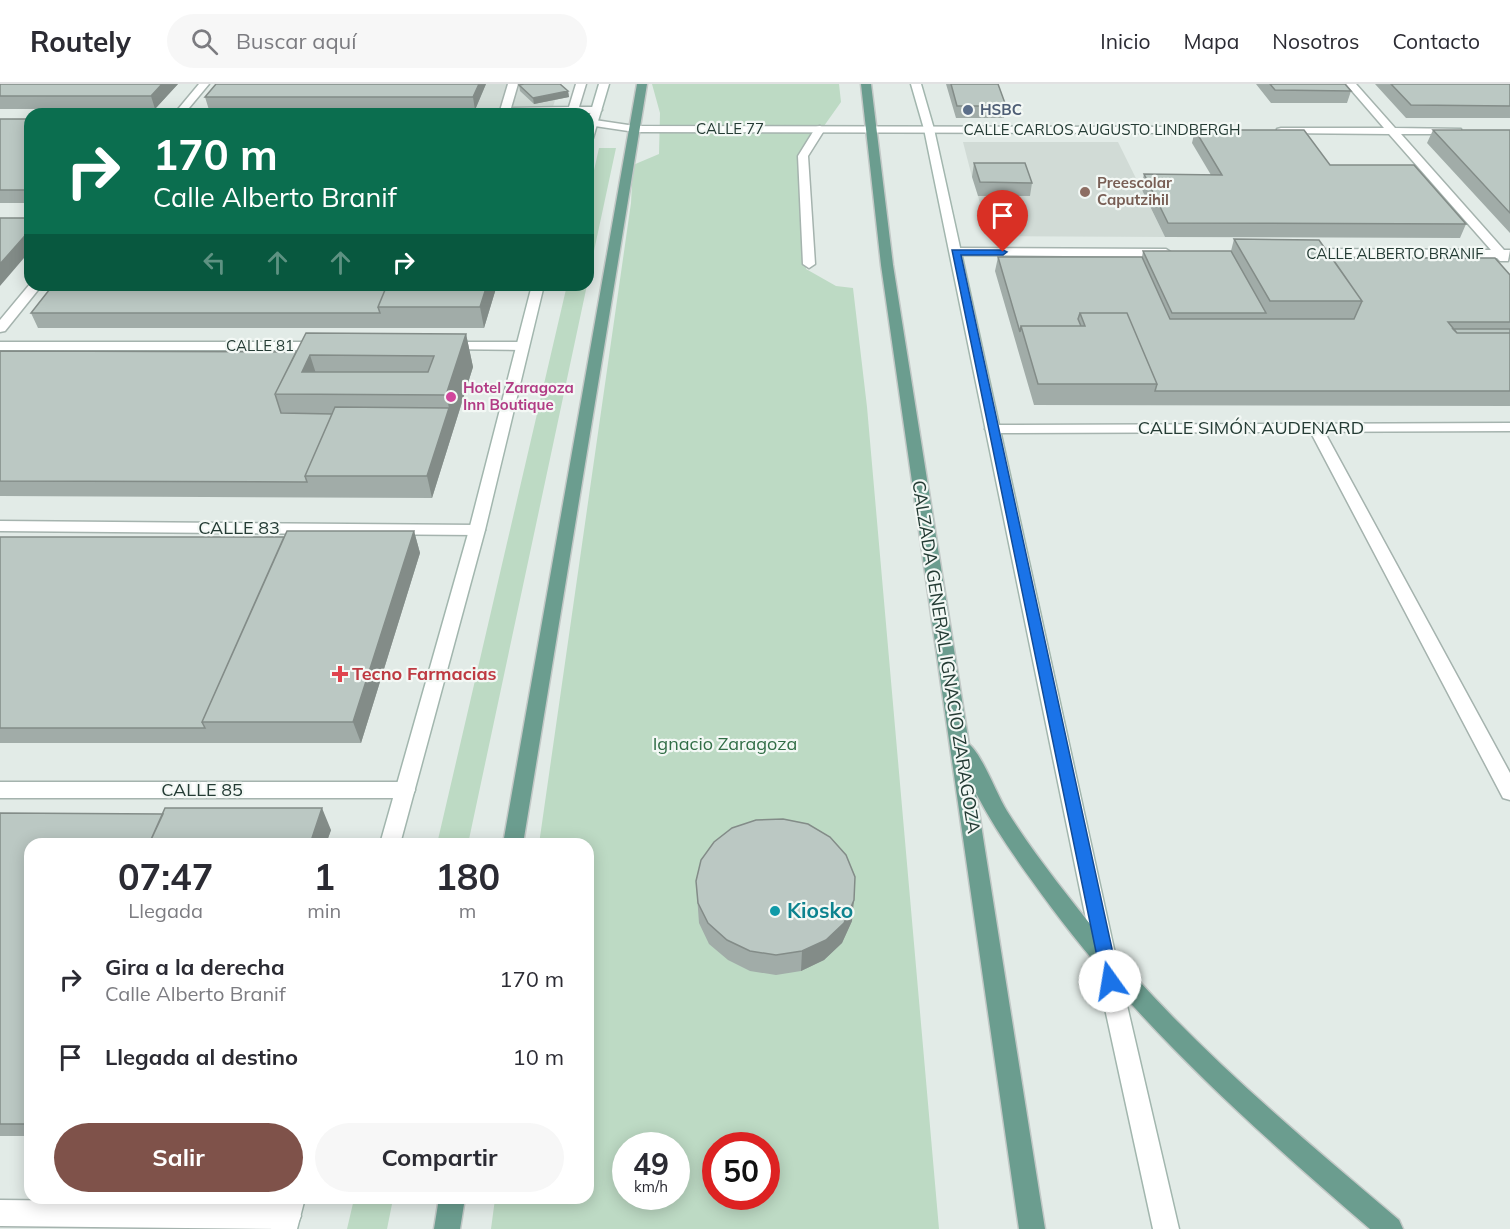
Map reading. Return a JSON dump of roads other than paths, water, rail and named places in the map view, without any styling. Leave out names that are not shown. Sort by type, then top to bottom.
[{"type":"main road","points":[[514,838],[642,84]]},
{"type":"main road","name":"CALZADA GENERAL IGNACIO ZARAGOZA","points":[[866,84],[887,265],[1032,1229]]},
{"type":"main road","points":[[958,739],[1001,819],[1059,901],[1105,958],[1191,1053],[1290,1144],[1390,1229]]},
{"type":"main road","points":[[447,1229],[451,1204]]},
{"type":"street","points":[[184,108],[204,84]]},
{"type":"street","points":[[506,108],[513,84]]},
{"type":"street","points":[[573,108],[581,84]]},
{"type":"street","points":[[594,116],[604,84]]},
{"type":"street","points":[[916,84],[929,129],[1105,958],[1166,1229]]},
{"type":"street","points":[[1351,84],[1391,131],[1505,254],[1510,265]]},
{"type":"street","name":"CALLE 77","points":[[594,122],[635,129],[873,129]]},
{"type":"street","points":[[809,264],[803,156],[820,129]]},
{"type":"street","name":"CALLE CARLOS AUGUSTO LINDBERGH","points":[[873,129],[1225,130]]},
{"type":"street","points":[[1272,131],[1474,131]]},
{"type":"street","points":[[955,252],[1180,253]]},
{"type":"street","name":"CALLE ALBERTO BRANIF","points":[[1287,253],[1505,254]]},
{"type":"street","points":[[0,328],[31,291]]},
{"type":"street","points":[[392,838],[477,530],[536,291]]},
{"type":"street","name":"CALLE 81","points":[[0,346],[343,346]]},
{"type":"street","points":[[426,346],[521,346]]},
{"type":"street","name":"CALLE SIMÓN AUDENARD","points":[[992,429],[1510,428]]},
{"type":"street","points":[[1316,429],[1510,792]]},
{"type":"street","name":"CALLE 83","points":[[0,526],[477,530]]},
{"type":"street","name":"CALLE 85","points":[[0,790],[405,790]]},
{"type":"street","points":[[0,1213],[288,1215]]},
{"type":"place","name":"HSBC","points":[[968,110]]},
{"type":"place","name":"Preescolar Caputzihil","points":[[1085,192]]},
{"type":"place","name":"Hotel Zaragoza Inn Boutique","points":[[451,397]]},
{"type":"place","name":"Tecno Farmacias","points":[[340,674]]},
{"type":"place","name":"Kiosko","points":[[775,911]]},
{"type":"park label","name":"Ignacio Zaragoza","points":[[725,744]]}]
